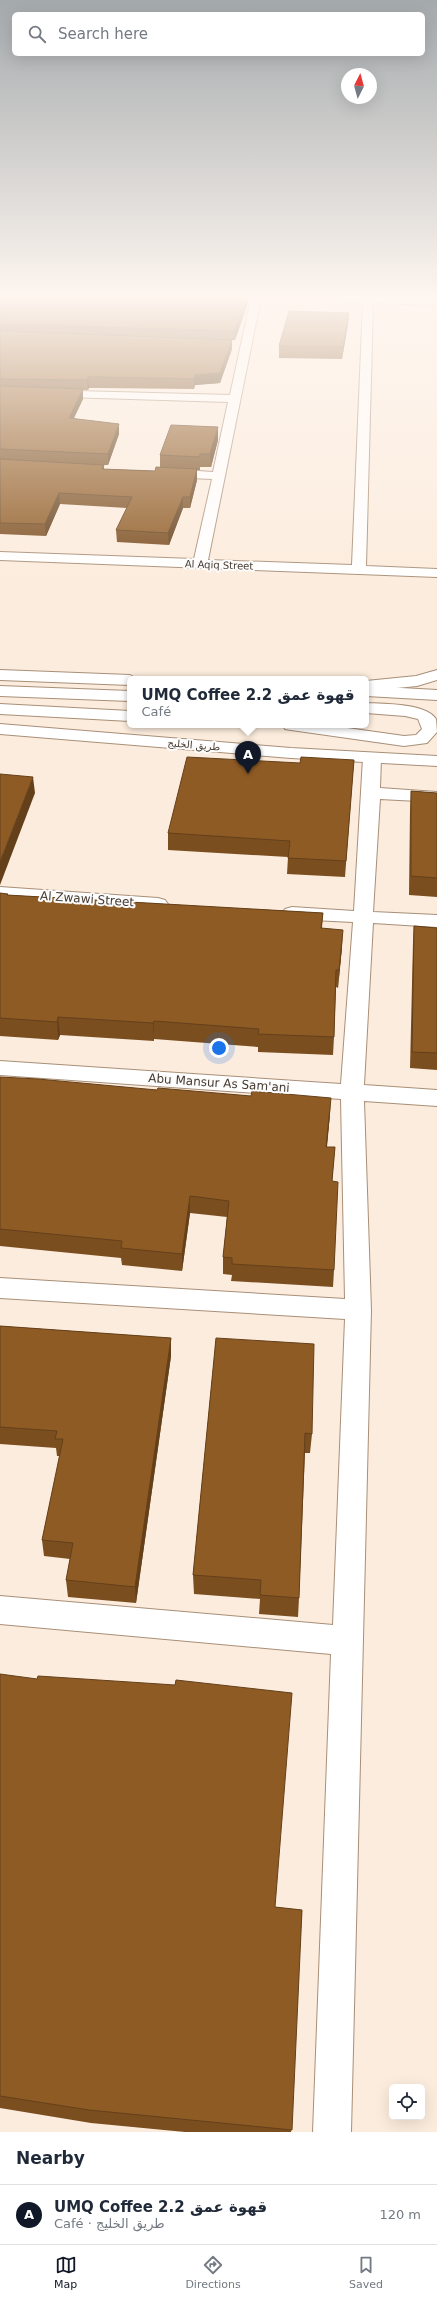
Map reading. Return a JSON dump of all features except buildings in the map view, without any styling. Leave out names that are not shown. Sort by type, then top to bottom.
[{"type":"street","points":[[50,393],[235,399]]},
{"type":"street","points":[[200,564],[236,393]]},
{"type":"street","points":[[359,570],[365,393]]},
{"type":"street","points":[[156,473],[219,476]]},
{"type":"street","name":"Al Aqiq Street","points":[[0,556],[437,573]]},
{"type":"street","points":[[0,675],[127,680]]},
{"type":"street","points":[[369,686],[417,681],[437,675]]},
{"type":"street","points":[[0,691],[127,696]]},
{"type":"street","points":[[369,691],[437,695]]},
{"type":"street","points":[[312,728],[404,741],[421,738],[430,730],[428,719],[416,713],[369,708]]},
{"type":"street","points":[[0,709],[127,716]]},
{"type":"street","name":"طريق الخليج","points":[[0,729],[372,758],[437,761]]},
{"type":"street","points":[[332,2132],[358,1310],[352,1092],[372,758]]},
{"type":"street","points":[[371,793],[437,797]]},
{"type":"street","name":"Al Zwawi Street","points":[[0,893],[174,905]]},
{"type":"street","points":[[276,912],[437,922]]},
{"type":"street","name":"Abu Mansur As Sam'ani","points":[[0,1068],[437,1098]]},
{"type":"street","points":[[0,1288],[358,1310]]},
{"type":"street","points":[[0,1610],[348,1641]]},
{"type":"place","name":"UMQ Coffee 2.2 قهوة عمق","points":[[248,774]]}]
